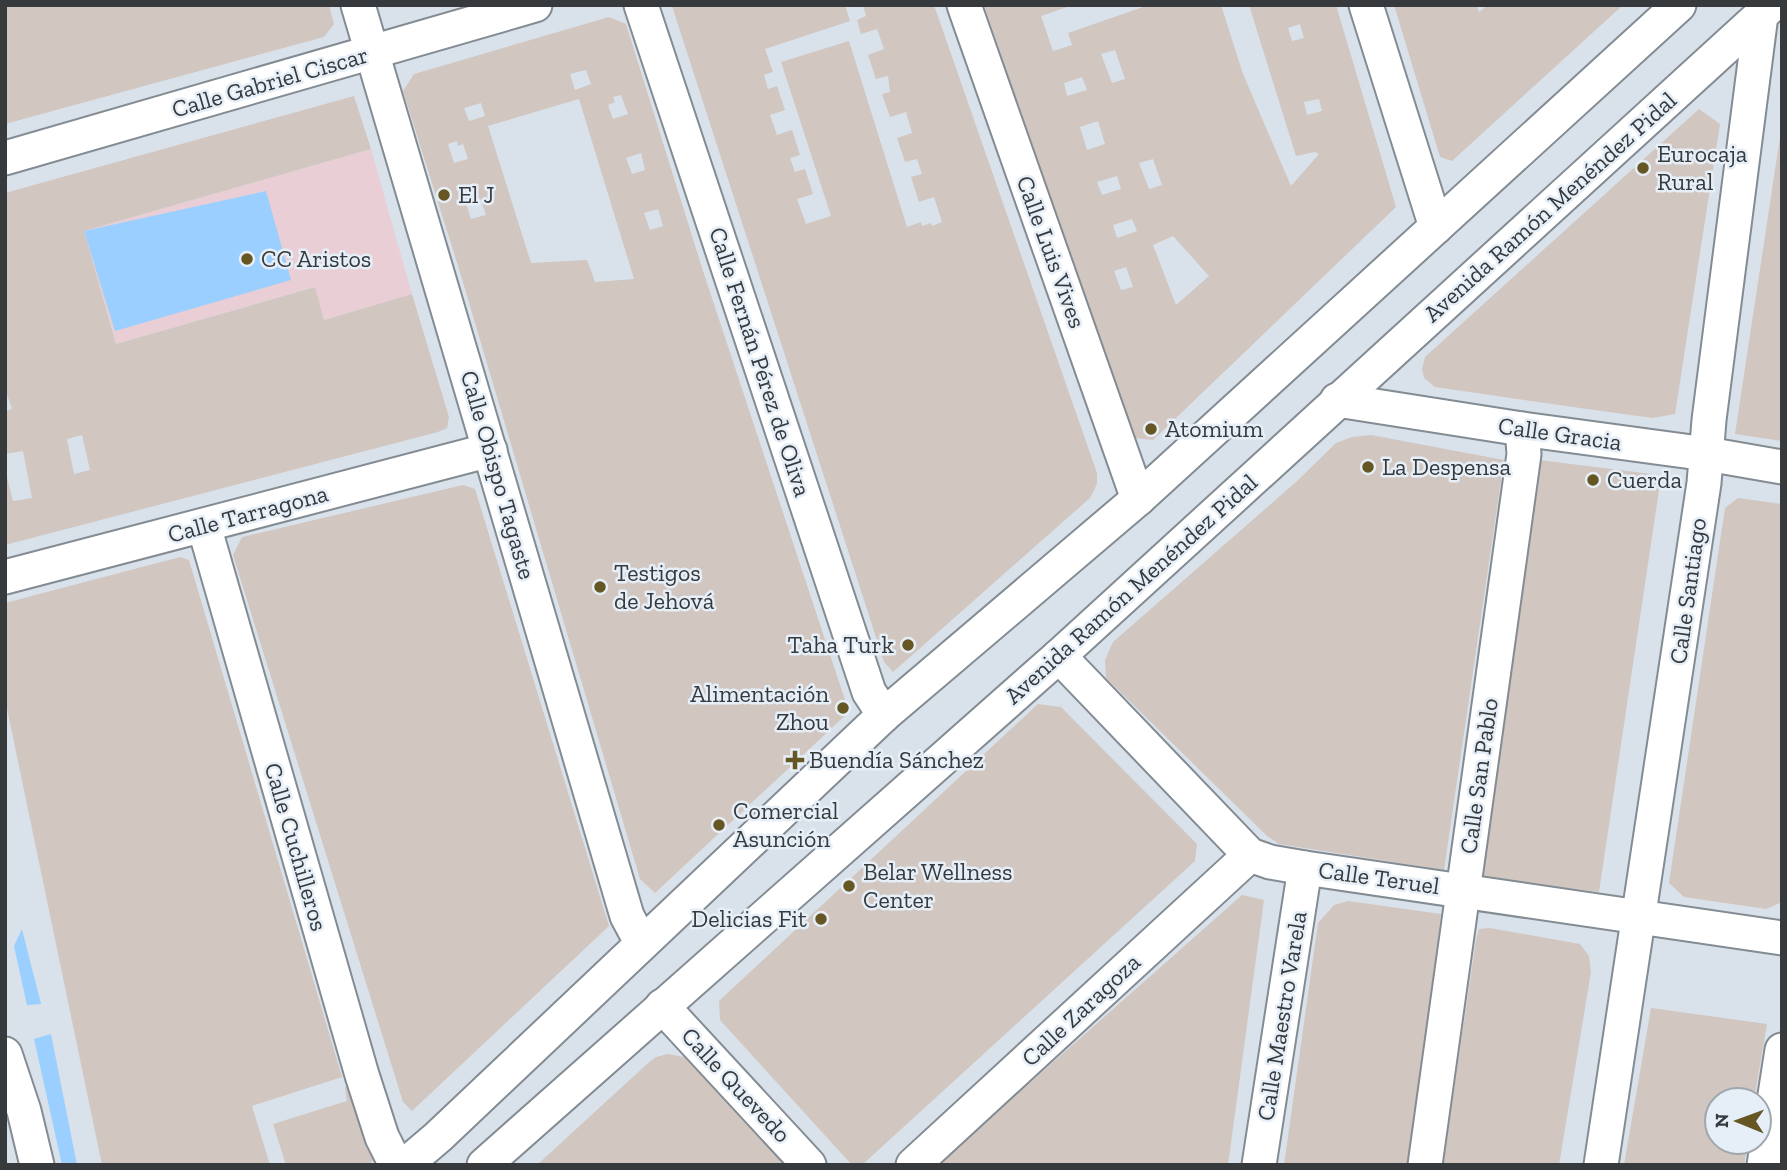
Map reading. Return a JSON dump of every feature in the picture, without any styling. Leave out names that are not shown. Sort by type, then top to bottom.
[{"type":"street","name":"Calle Obispo Tagaste","points":[[358,5],[627,916],[641,942]]},
{"type":"street","name":"Calle Gabriel Ciscar","points":[[5,158],[535,5]]},
{"type":"street","name":"Calle Fernán Pérez de Oliva","points":[[642,5],[869,692],[884,715]]},
{"type":"street","name":"Calle Luis Vives","points":[[964,5],[1138,499]]},
{"type":"street","points":[[1366,5],[1436,227]]},
{"type":"street","points":[[405,1165],[438,1137],[641,942],[884,715],[1138,499],[1679,5]]},
{"type":"street","name":"Avenida Ramón Menéndez Pidal","points":[[484,1165],[1059,656],[1766,10]]},
{"type":"street","name":"Calle Santiago","points":[[1601,1165],[1640,918],[1707,454],[1713,392],[1766,10]]},
{"type":"street","name":"Calle Gracia","points":[[1338,400],[1782,467]]},
{"type":"street","name":"Calle San Pablo","points":[[1425,1165],[1524,454],[1522,429]]},
{"type":"street","name":"Calle Tarragona","points":[[5,577],[490,450]]},
{"type":"street","name":"Calle Cuchilleros","points":[[204,526],[362,1075],[382,1138],[396,1165]]},
{"type":"street","points":[[1059,656],[1250,855]]},
{"type":"street","name":"Calle Teruel","points":[[1250,855],[1270,862],[1305,868],[1782,938]]},
{"type":"street","name":"Calle Zaragoza","points":[[913,1165],[1250,855]]},
{"type":"street","name":"Calle Maestro Varela","points":[[1259,1165],[1305,868]]},
{"type":"street","name":"Calle Quevedo","points":[[662,1006],[809,1165]]},
{"type":"street","points":[[1764,1165],[1782,1050]]},
{"type":"street","points":[[5,1054],[25,1144]]},
{"type":"shaded area","name":"CC Aristos","points":[[371,149],[412,294],[324,320],[314,287],[116,344],[84,231]]},
{"type":"shaded area","points":[[266,191],[291,280],[115,331],[84,231]]},
{"type":"shaded area","points":[[22,929],[41,1004],[27,1005],[14,946]]},
{"type":"shaded area","points":[[51,1034],[77,1165],[62,1165],[34,1039]]},
{"type":"building","points":[[5,5],[329,5],[334,24],[324,37],[5,124]]},
{"type":"building","points":[[845,5],[850,21],[765,49],[773,72],[764,75],[768,89],[777,86],[785,110],[770,115],[777,135],[792,130],[800,155],[790,158],[795,172],[805,169],[813,194],[797,199],[806,224],[831,216],[781,62],[849,41],[907,227],[921,222],[922,226],[931,223],[932,226],[942,222],[934,197],[919,202],[911,177],[922,174],[917,159],[905,162],[897,138],[912,133],[906,112],[890,117],[882,94],[890,92],[888,76],[876,79],[868,55],[884,49],[877,29],[861,34],[857,20],[866,16],[863,5],[934,5],[1097,473],[1097,484],[1090,498],[893,672],[884,662],[672,6]]},
{"type":"building","points":[[984,5],[1073,5],[1041,16],[1053,51],[1072,45],[1068,33],[1149,5],[1221,5],[1243,74],[1291,186],[1319,154],[1315,152],[1296,156],[1249,5],[1336,5],[1396,207],[1153,440],[1134,438]],"holes":[[[1300,24],[1304,38],[1292,41],[1288,28]],[[1115,50],[1125,79],[1112,83],[1101,54]],[[1082,77],[1087,90],[1067,96],[1064,83]],[[1319,99],[1322,111],[1307,115],[1304,102]],[[1098,121],[1105,144],[1087,150],[1080,127]],[[1153,159],[1162,185],[1149,189],[1139,163]],[[1117,176],[1121,189],[1102,195],[1097,182]],[[1132,219],[1137,231],[1117,238],[1113,225]],[[1173,236],[1209,276],[1176,305],[1153,245]],[[1126,267],[1133,287],[1121,290],[1114,271]]]},
{"type":"building","points":[[1394,5],[1477,5],[1479,12],[1488,5],[1623,5],[1452,161],[1440,157]]},
{"type":"building","points":[[609,17],[626,24],[703,271],[849,712],[655,893],[640,879],[459,269],[403,91],[414,74]],"holes":[[[586,70],[591,84],[575,90],[570,74]],[[621,95],[628,114],[613,119],[608,105],[615,102],[613,97]],[[579,99],[634,279],[595,282],[587,260],[531,263],[488,126]],[[481,103],[485,116],[469,121],[464,108]],[[457,141],[458,146],[463,144],[468,159],[454,163],[448,144]],[[641,153],[645,170],[632,174],[626,158]],[[480,198],[486,215],[471,219],[466,203]],[[658,209],[663,226],[650,230],[644,213]]]},
{"type":"building","points":[[354,96],[371,149],[84,231],[116,344],[315,287],[324,320],[412,294],[449,417],[447,428],[5,545],[5,469],[13,501],[32,498],[23,451],[5,454],[5,411],[12,409],[5,389],[5,193]],"holes":[[[82,435],[90,470],[74,474],[67,439]]]},
{"type":"building","points":[[1699,109],[1720,124],[1675,414],[1653,418],[1587,409],[1435,387],[1424,378],[1422,369],[1425,357]]},
{"type":"building","points":[[1782,137],[1782,441],[1735,434]]},
{"type":"building","points":[[1371,435],[1504,460],[1444,870],[1279,844],[1267,836],[1106,678],[1105,660],[1113,642],[1296,482],[1336,443],[1352,437]]},
{"type":"building","points":[[1539,460],[1652,474],[1659,490],[1599,892],[1479,877]]},
{"type":"building","points":[[463,485],[475,489],[609,926],[412,1111],[403,1102],[233,555],[242,537]]},
{"type":"building","points":[[1738,498],[1782,504],[1782,902],[1766,909],[1684,897],[1669,883],[1725,508]]},
{"type":"building","points":[[180,557],[189,560],[342,1077],[252,1106],[270,1165],[102,1165],[5,699],[5,603]]},
{"type":"building","points":[[1038,704],[1061,707],[1197,844],[1195,861],[862,1165],[852,1165],[720,1020],[719,1001]]},
{"type":"building","points":[[1242,895],[1264,900],[1228,1165],[937,1165]]},
{"type":"building","points":[[1348,901],[1441,914],[1410,1165],[1284,1165],[1318,923],[1334,905]]},
{"type":"building","points":[[1490,928],[1580,944],[1589,956],[1591,972],[1559,1165],[1443,1165],[1476,940],[1479,929]]},
{"type":"building","points":[[1651,1008],[1767,1024],[1756,1086],[1703,1086],[1703,1156],[1746,1156],[1744,1165],[1624,1165]]},
{"type":"building","points":[[668,1054],[689,1058],[786,1165],[537,1165],[647,1064],[656,1057]]},
{"type":"building","points":[[349,1081],[373,1160],[368,1165],[286,1165],[273,1124],[347,1101],[345,1088]]},
{"type":"place","name":"Eurocaja Rural","points":[[1643,168]]},
{"type":"place","name":"El J","points":[[444,195]]},
{"type":"place","name":"CC Aristos","points":[[247,259]]},
{"type":"place","name":"Atomium","points":[[1151,429]]},
{"type":"place","name":"La Despensa","points":[[1368,467]]},
{"type":"place","name":"Cuerda","points":[[1593,480]]},
{"type":"place","name":"Testigos de Jehová","points":[[600,587]]},
{"type":"place","name":"Taha Turk","points":[[908,645]]},
{"type":"place","name":"Alimentación Zhou","points":[[843,708]]},
{"type":"place","name":"Buendía Sánchez","points":[[795,760]]},
{"type":"place","name":"Comercial Asunción","points":[[719,825]]},
{"type":"place","name":"Belar Wellness Center","points":[[849,886]]},
{"type":"place","name":"Delicias Fit","points":[[821,919]]}]
